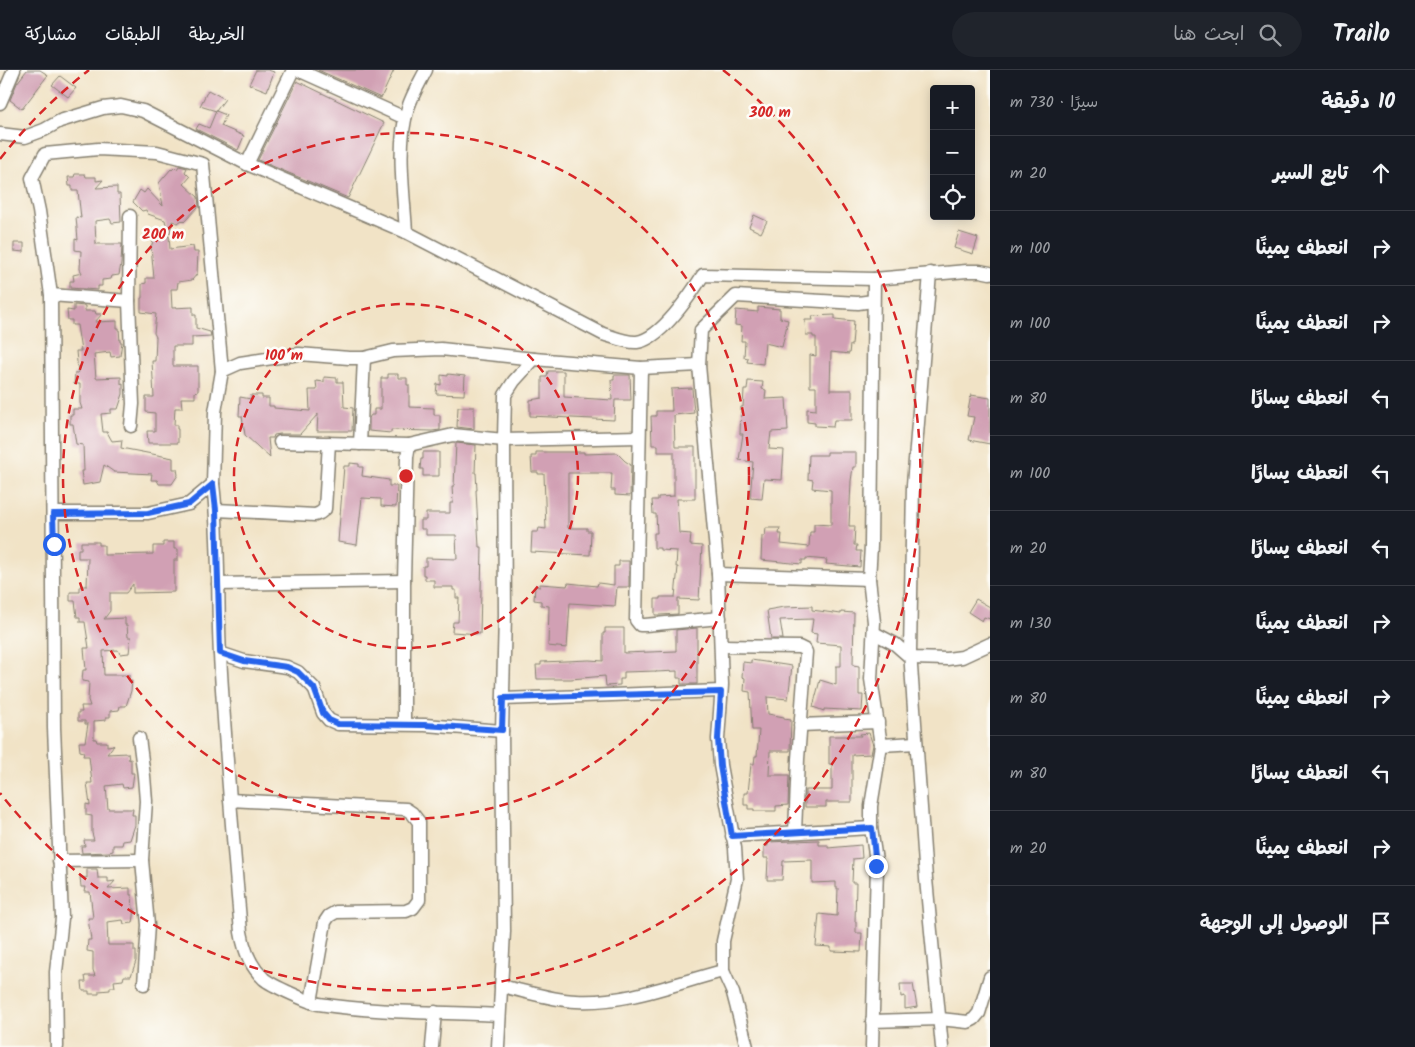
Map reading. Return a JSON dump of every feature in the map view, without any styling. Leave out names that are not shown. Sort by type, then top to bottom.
[{"type":"street","points":[[0,103],[14,70]]},
{"type":"street","points":[[247,164],[293,70]]},
{"type":"street","points":[[298,70],[405,118]]},
{"type":"street","points":[[406,232],[402,167],[405,118],[408,106],[426,70]]},
{"type":"street","points":[[0,134],[25,137],[44,130],[60,121],[103,108],[121,106],[142,111],[247,164],[406,232],[603,334],[634,343],[655,334],[684,304],[703,275],[874,279],[967,271],[990,273]]},
{"type":"street","points":[[57,1047],[56,972],[62,918],[54,728],[51,296],[40,211],[32,178],[45,154],[98,149],[157,152],[203,164],[222,371],[215,412],[213,484],[216,510],[220,653],[230,800],[244,951],[265,980],[311,1002],[373,1009],[499,1015]]},
{"type":"street","points":[[130,216],[129,301],[133,404],[131,426]]},
{"type":"street","points":[[930,273],[913,484],[911,658],[926,879],[942,1047]]},
{"type":"street","points":[[872,1047],[876,866],[871,806],[880,745],[871,679],[874,633],[870,579],[874,279]]},
{"type":"street","points":[[51,296],[129,301]]},
{"type":"street","points":[[747,1047],[733,993],[723,971],[723,941],[737,879],[720,766],[718,739],[721,692],[720,618],[718,574],[699,365],[701,330],[736,296],[858,303],[873,301]]},
{"type":"street","points":[[222,371],[240,363],[299,354],[364,358],[393,351],[441,348],[534,359],[641,368],[699,365]]},
{"type":"street","points":[[360,444],[364,358]]},
{"type":"street","points":[[498,1047],[504,931],[502,730],[505,616],[505,395],[514,381],[534,359]]},
{"type":"street","points":[[641,368],[636,620],[640,625],[644,625],[720,618]]},
{"type":"street","points":[[280,442],[408,445],[453,435],[504,440],[639,437]]},
{"type":"street","points":[[216,510],[315,515],[320,513],[325,509],[328,444]]},
{"type":"street","points":[[404,724],[404,582],[408,445]]},
{"type":"street","points":[[53,514],[148,513],[189,504],[213,484]]},
{"type":"street","points":[[718,574],[870,579]]},
{"type":"street","points":[[218,584],[404,582]]},
{"type":"street","points":[[874,633],[895,644],[911,658],[947,659],[962,657],[990,644]]},
{"type":"street","points":[[720,646],[799,647],[806,652],[800,725],[795,832]]},
{"type":"street","points":[[220,653],[244,661],[287,667],[298,672],[314,688],[323,713],[329,720],[338,724],[404,724],[502,730]]},
{"type":"street","points":[[503,698],[721,692]]},
{"type":"street","points":[[800,725],[878,722]]},
{"type":"street","points":[[139,738],[146,801],[142,860],[148,925],[144,984]]},
{"type":"street","points":[[880,745],[916,743]]},
{"type":"street","points":[[230,800],[406,809],[419,822],[419,900],[413,908],[406,911],[336,912],[328,916],[325,922],[311,1002]]},
{"type":"street","points":[[732,836],[872,828]]},
{"type":"street","points":[[59,861],[142,860]]},
{"type":"street","points":[[501,986],[574,1001],[600,1002],[723,971]]},
{"type":"street","points":[[872,1021],[940,1019],[968,1022],[979,1013],[990,977]]},
{"type":"street","points":[[432,1047],[435,1012]]},
{"type":"building","points":[[27,70],[40,70],[48,75],[22,109],[10,100],[17,83]]},
{"type":"building","points":[[256,70],[274,72],[267,91],[249,84]]},
{"type":"building","points":[[318,70],[394,70],[381,98]]},
{"type":"building","points":[[60,76],[76,88],[68,97],[52,85]]},
{"type":"building","points":[[297,81],[384,123],[348,198],[258,160]]},
{"type":"building","points":[[208,90],[225,99],[216,111],[200,106]]},
{"type":"building","points":[[216,111],[226,115],[221,126],[244,136],[238,150],[196,129],[199,124],[209,128]]},
{"type":"building","points":[[179,166],[187,168],[185,172],[190,177],[184,184],[198,197],[199,206],[184,222],[182,220],[178,223],[172,221],[170,233],[168,233],[165,220],[148,214],[146,210],[142,211],[133,202],[140,190],[144,193],[147,189],[163,206],[159,183],[171,169],[175,167],[177,169]]},
{"type":"building","points":[[75,174],[96,177],[96,181],[103,180],[96,188],[117,187],[117,194],[120,194],[121,222],[112,223],[110,219],[95,221],[96,244],[122,244],[119,275],[112,276],[111,279],[102,280],[102,286],[98,286],[98,290],[70,288],[70,281],[74,281],[73,275],[82,273],[80,269],[81,251],[75,250],[75,239],[78,240],[76,217],[81,218],[78,191],[72,191],[72,186],[69,186],[68,177],[74,177]]},
{"type":"building","points":[[754,215],[767,221],[761,233],[749,227]]},
{"type":"building","points":[[959,232],[978,238],[973,254],[954,248]]},
{"type":"building","points":[[155,236],[169,236],[170,249],[193,246],[194,252],[198,252],[197,274],[192,280],[178,282],[177,289],[171,289],[172,308],[193,307],[193,315],[196,315],[196,328],[210,332],[211,336],[192,337],[192,346],[173,346],[173,366],[198,366],[198,391],[195,392],[195,398],[181,398],[182,408],[175,408],[174,425],[177,425],[178,429],[178,443],[148,443],[147,431],[155,431],[155,413],[146,412],[146,397],[154,397],[152,361],[155,361],[156,337],[154,333],[156,314],[141,312],[141,298],[142,284],[146,283],[146,278],[154,278],[151,247]]},
{"type":"building","points":[[14,243],[24,243],[24,252],[14,251]]},
{"type":"building","points":[[74,305],[85,306],[85,311],[95,311],[96,314],[102,314],[95,322],[117,321],[117,328],[119,328],[120,342],[122,342],[120,356],[111,357],[110,352],[94,354],[96,378],[121,377],[121,384],[123,383],[123,394],[118,409],[111,409],[111,413],[101,414],[103,432],[107,432],[112,441],[122,440],[121,448],[173,458],[173,469],[177,469],[178,475],[172,484],[159,484],[157,480],[151,480],[152,474],[114,472],[104,465],[100,482],[83,485],[81,471],[84,471],[83,445],[76,444],[73,424],[70,424],[70,415],[73,415],[73,409],[82,409],[80,403],[80,384],[74,384],[75,373],[78,373],[76,351],[81,351],[77,325],[72,325],[72,320],[68,320],[67,310],[74,311]]},
{"type":"building","points":[[758,307],[780,309],[780,318],[788,320],[782,347],[765,343],[763,364],[747,362],[748,358],[744,357],[745,341],[741,341],[742,326],[735,325],[736,310],[758,312]]},
{"type":"building","points":[[835,315],[835,319],[854,321],[852,345],[850,345],[849,354],[831,352],[830,390],[852,390],[852,420],[834,420],[833,427],[815,426],[815,423],[807,422],[807,409],[816,410],[816,387],[810,387],[810,355],[816,356],[816,337],[806,335],[805,320],[813,320],[812,316]]},
{"type":"building","points":[[548,371],[564,371],[564,397],[612,400],[611,380],[614,380],[614,375],[630,375],[631,400],[615,400],[614,420],[530,416],[530,400],[542,398],[542,377],[547,377]]},
{"type":"building","points":[[388,374],[398,374],[398,378],[407,378],[407,385],[409,385],[409,407],[434,408],[434,415],[440,415],[440,430],[391,430],[391,433],[369,431],[369,418],[371,415],[374,415],[374,409],[381,409],[381,378],[388,378]]},
{"type":"building","points":[[448,374],[465,376],[464,395],[436,394],[437,384],[441,385],[441,375],[448,376]]},
{"type":"building","points":[[324,377],[337,378],[337,382],[343,382],[344,407],[353,408],[352,431],[317,431],[318,414],[300,434],[280,434],[274,435],[273,438],[268,438],[270,458],[245,435],[242,416],[239,416],[240,397],[251,399],[251,395],[262,395],[262,398],[269,398],[269,406],[274,406],[274,408],[310,411],[309,390],[317,390],[316,381],[324,382]]},
{"type":"building","points":[[748,381],[763,382],[762,389],[766,390],[765,399],[786,398],[788,431],[771,432],[769,449],[784,450],[782,480],[764,479],[762,499],[750,498],[753,462],[739,460],[743,434],[740,434],[741,407],[743,407],[744,390],[747,390]]},
{"type":"building","points":[[692,388],[694,413],[674,415],[675,447],[695,447],[695,499],[677,499],[679,533],[691,534],[690,545],[702,546],[699,600],[678,599],[678,614],[655,615],[655,599],[675,597],[678,567],[676,567],[677,551],[654,548],[654,533],[657,533],[656,514],[653,514],[652,500],[658,500],[658,497],[674,496],[674,452],[658,452],[658,445],[652,445],[651,416],[656,416],[656,411],[672,411],[671,389]]},
{"type":"building","points":[[971,395],[990,398],[990,444],[969,440],[974,417],[967,416]]},
{"type":"building","points":[[458,407],[474,407],[474,429],[457,427]]},
{"type":"building","points":[[456,443],[476,445],[475,473],[479,547],[482,547],[480,634],[452,632],[453,622],[458,622],[459,598],[456,598],[456,590],[453,590],[453,587],[434,587],[434,580],[425,580],[425,575],[423,575],[423,566],[426,566],[426,558],[457,559],[456,535],[426,535],[426,529],[421,529],[421,520],[426,520],[426,513],[450,513],[450,503],[453,503],[452,486],[454,486]]},
{"type":"building","points":[[423,452],[439,452],[439,476],[423,476],[423,469],[420,469]]},
{"type":"building","points":[[536,452],[617,453],[631,465],[630,496],[615,495],[615,490],[611,490],[612,473],[568,473],[568,528],[587,528],[587,531],[591,531],[590,555],[531,552],[532,532],[538,532],[539,528],[546,529],[544,474],[532,472],[531,456],[536,456]]},
{"type":"building","points":[[827,452],[856,452],[856,467],[853,467],[851,481],[849,526],[855,526],[854,545],[857,545],[856,551],[861,551],[860,567],[826,564],[827,560],[806,558],[806,560],[802,560],[802,564],[761,560],[762,536],[765,536],[766,528],[780,528],[779,534],[782,534],[781,544],[809,547],[810,532],[814,532],[814,524],[831,525],[831,490],[812,488],[813,480],[808,479],[809,455],[827,455]]},
{"type":"building","points":[[350,463],[359,464],[359,467],[363,467],[362,476],[389,480],[389,486],[397,486],[396,507],[381,506],[381,499],[362,498],[357,545],[338,542],[344,466],[350,466]]},
{"type":"building","points":[[81,542],[99,542],[99,545],[104,545],[104,555],[153,554],[153,546],[163,546],[163,542],[174,542],[174,549],[178,549],[178,560],[174,560],[174,592],[133,593],[133,584],[126,593],[110,593],[110,611],[104,619],[125,618],[128,637],[131,637],[129,653],[120,654],[118,650],[103,651],[104,675],[129,675],[129,681],[132,681],[126,706],[120,706],[119,710],[110,711],[110,717],[106,717],[106,720],[94,721],[94,739],[97,742],[107,742],[107,746],[114,745],[107,754],[128,753],[129,760],[131,759],[131,773],[134,773],[132,787],[123,788],[122,784],[106,786],[108,809],[133,809],[132,815],[135,815],[135,825],[130,840],[123,841],[122,845],[113,845],[113,851],[109,852],[82,853],[81,846],[85,846],[84,840],[94,840],[92,816],[86,815],[86,804],[90,805],[87,783],[92,783],[89,756],[83,756],[84,752],[80,751],[79,742],[85,742],[88,724],[85,724],[85,721],[78,721],[78,712],[82,712],[81,706],[90,706],[88,700],[89,682],[82,681],[83,670],[86,670],[84,648],[89,648],[85,622],[80,622],[80,617],[77,617],[75,601],[70,601],[70,592],[80,592],[80,586],[87,586],[88,558],[78,558],[78,549],[81,549]]},
{"type":"building","points":[[619,561],[629,561],[629,587],[617,587],[615,606],[570,603],[567,648],[548,646],[549,606],[541,605],[541,601],[534,600],[535,586],[540,587],[540,584],[567,586],[568,583],[597,586],[598,583],[614,585],[614,566],[619,566]]},
{"type":"building","points":[[976,599],[990,607],[990,619],[984,617],[982,621],[968,612]]},
{"type":"building","points":[[812,606],[812,610],[841,614],[841,612],[854,613],[853,665],[859,666],[859,695],[863,695],[862,711],[824,709],[824,711],[813,707],[820,680],[836,685],[836,666],[841,666],[841,645],[816,643],[817,634],[811,633],[813,619],[780,620],[783,639],[771,639],[767,610]]},
{"type":"building","points":[[605,628],[624,628],[624,653],[676,651],[676,630],[697,628],[697,684],[681,684],[681,678],[677,678],[677,671],[624,672],[624,679],[620,679],[620,685],[606,686],[605,676],[537,679],[536,665],[541,665],[541,662],[603,661],[603,633],[605,633]]},
{"type":"building","points":[[751,660],[792,666],[788,699],[767,697],[768,714],[791,720],[790,751],[770,751],[769,775],[789,775],[788,805],[776,806],[776,811],[754,811],[754,809],[748,809],[748,805],[744,805],[744,793],[748,793],[751,764],[754,764],[755,756],[757,756],[759,730],[752,730],[750,692],[744,691],[745,678],[742,677],[743,662],[751,663]]},
{"type":"building","points":[[869,733],[873,745],[871,754],[852,755],[852,802],[826,802],[826,807],[805,807],[805,790],[832,790],[832,764],[829,764],[829,736],[861,736],[860,734]]},
{"type":"building","points":[[819,840],[819,845],[828,845],[828,848],[861,845],[862,858],[853,859],[852,883],[856,883],[855,922],[856,933],[862,933],[861,952],[831,951],[831,947],[816,946],[819,914],[837,916],[838,888],[836,888],[836,882],[812,883],[812,860],[783,861],[782,880],[767,880],[768,858],[764,858],[764,846],[768,846],[768,842]]},
{"type":"building","points":[[87,869],[97,869],[98,878],[108,878],[108,882],[115,881],[108,889],[130,888],[133,909],[135,909],[133,923],[124,924],[123,920],[107,922],[108,945],[134,945],[136,961],[131,976],[124,976],[123,980],[114,981],[115,987],[110,987],[110,990],[99,991],[99,994],[89,994],[89,991],[83,991],[82,982],[86,982],[85,976],[95,976],[93,952],[87,951],[88,940],[91,940],[88,918],[93,918],[90,892],[84,892],[85,887],[81,887],[80,877],[87,878]]},
{"type":"building","points":[[900,984],[913,984],[917,1007],[905,1009],[905,996],[901,997]]},
{"type":"route","points":[[54,544],[53,514],[148,513],[189,504],[213,484],[216,510],[220,653],[244,661],[287,667],[298,672],[314,688],[323,713],[329,720],[338,724],[404,724],[502,730],[503,698],[721,692],[718,739],[720,766],[732,836],[872,828],[876,866]]}]
